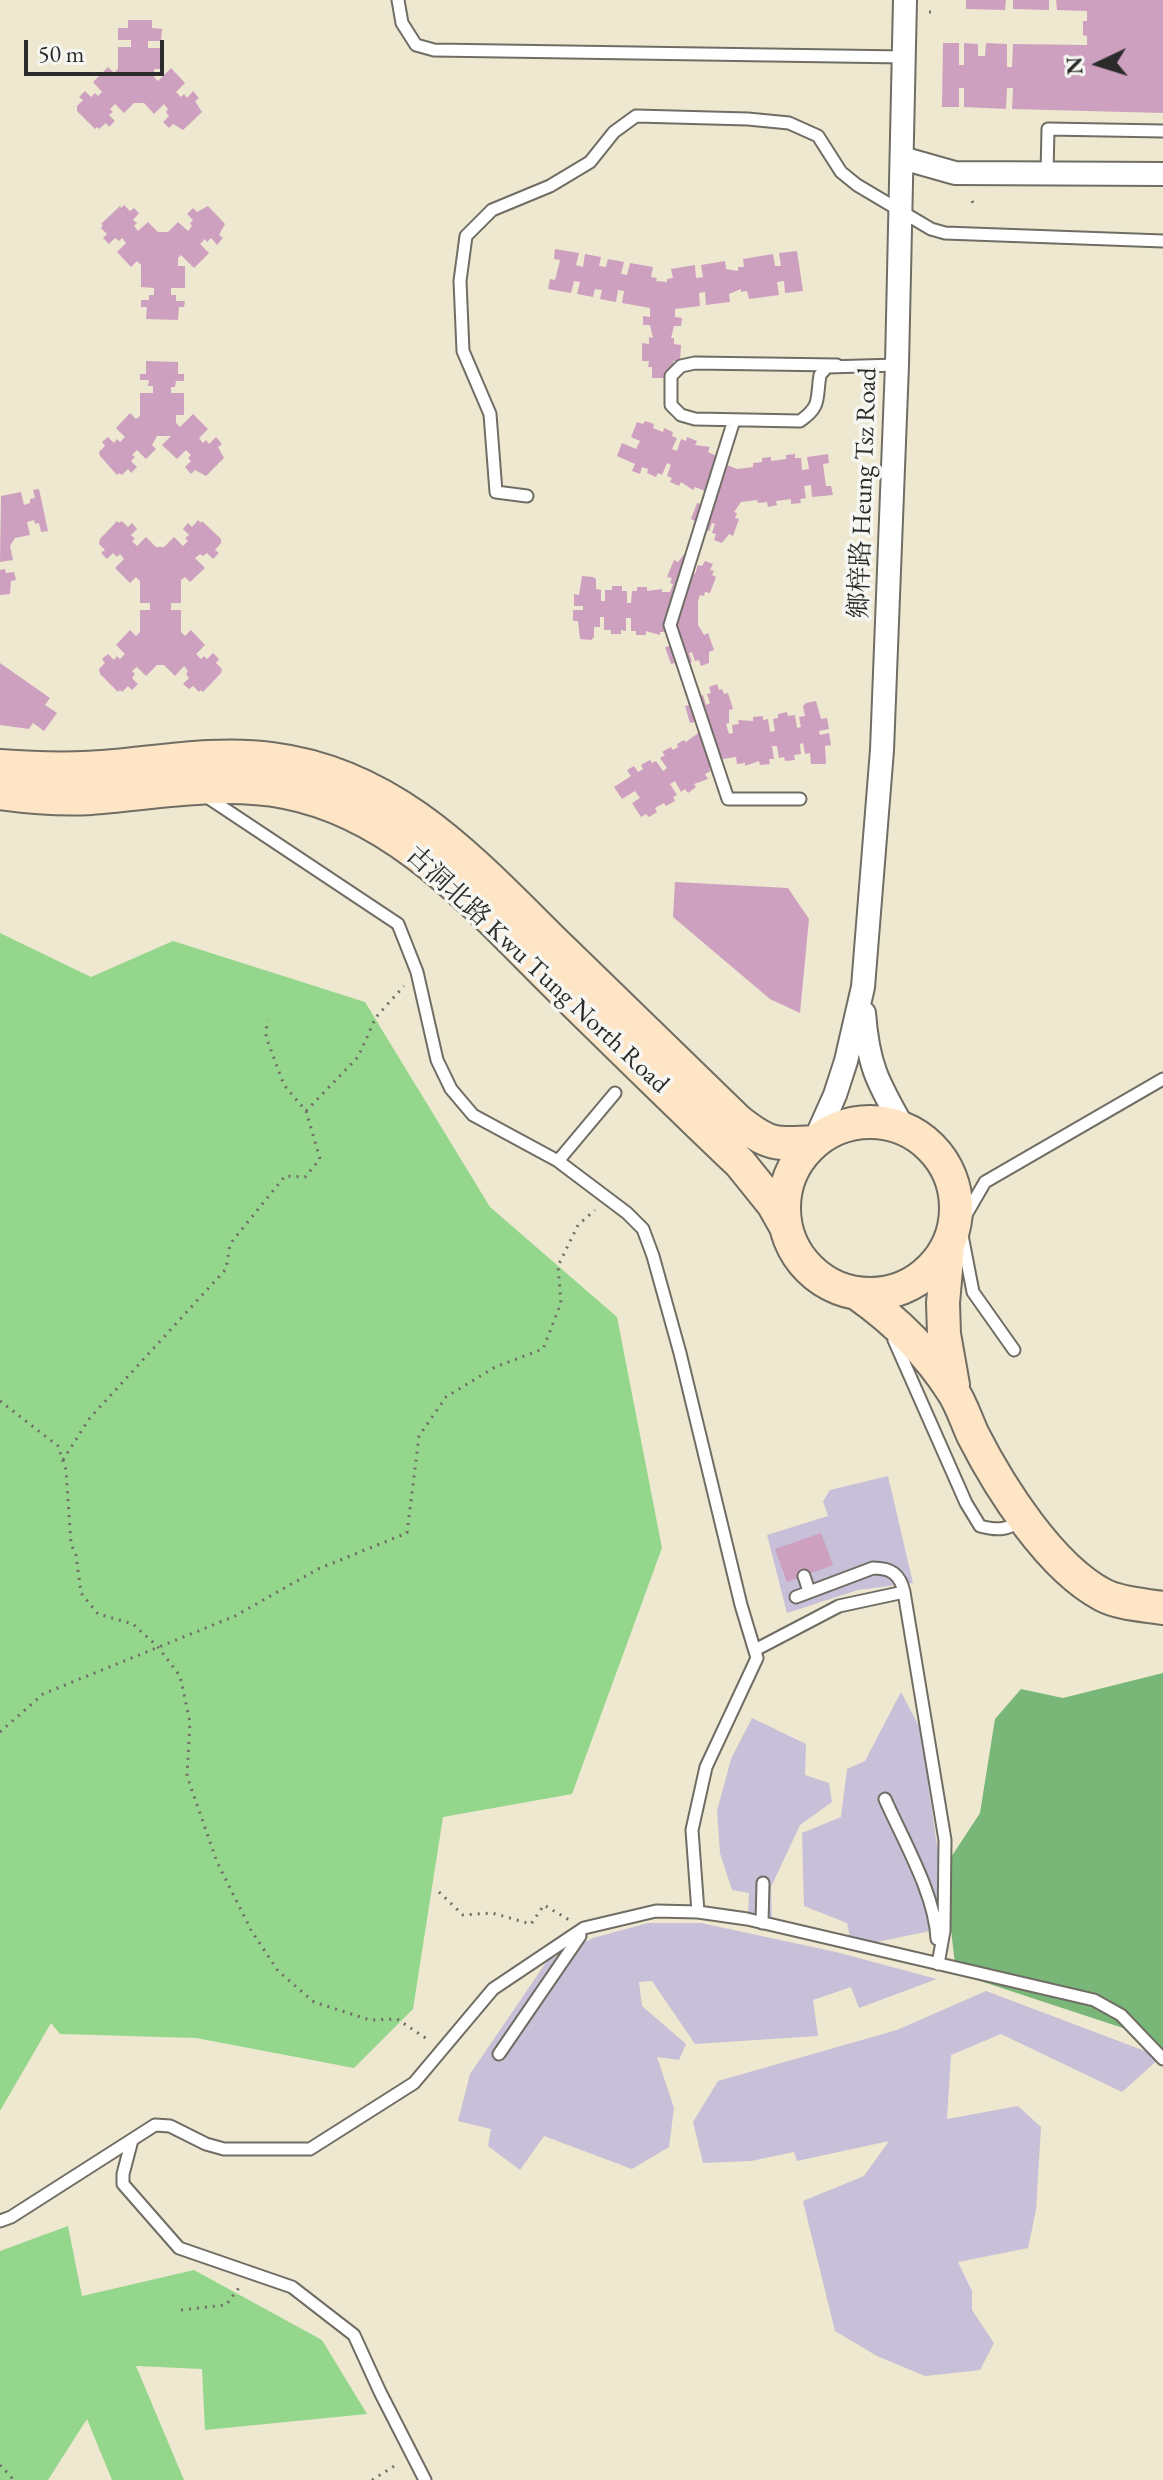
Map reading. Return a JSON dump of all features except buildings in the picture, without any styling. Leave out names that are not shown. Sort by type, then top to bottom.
[{"type":"main road","name":"古洞北路 Kwu Tung North Road","points":[[0,766],[76,769],[199,758],[267,758],[303,763],[368,787],[404,807],[472,863],[737,1120],[760,1138],[780,1144],[814,1142]]},
{"type":"main road","name":"古洞北路 Kwu Tung North Road","points":[[0,795],[86,798],[201,789],[282,791],[317,799],[352,813],[377,826],[424,860],[463,894],[729,1153],[758,1183],[786,1227],[793,1247],[812,1272],[838,1289],[858,1294],[879,1294],[899,1290],[918,1280],[935,1265],[948,1246]]},
{"type":"main road","name":"古洞北路 Kwu Tung North Road","points":[[786,1227],[784,1204],[788,1182],[798,1161],[814,1142],[835,1129],[859,1123],[882,1123],[917,1136],[939,1158],[953,1185],[954,1223],[948,1246],[943,1303],[944,1334],[954,1392]]},
{"type":"main road","name":"古洞北路 Kwu Tung North Road","points":[[858,1294],[906,1331],[954,1392],[992,1469],[1040,1538],[1078,1579],[1106,1597],[1163,1608]]},
{"type":"street","name":"鄉梓路 Heung Tsz Road","points":[[904,1129],[878,1082],[867,1050],[863,987],[882,750],[897,365],[905,0]]},
{"type":"street","points":[[902,158],[955,173],[1163,174]]},
{"type":"street","name":"鄉梓路 Heung Tsz Road","points":[[814,1142],[846,1061],[863,987]]},
{"type":"lane","points":[[398,0],[402,23],[416,45],[434,50],[904,57]]},
{"type":"lane","points":[[527,496],[496,492],[490,414],[463,351],[460,281],[466,236],[492,210],[550,186],[590,162],[614,132],[636,116],[789,123],[818,136],[841,172],[857,185],[931,229],[945,233],[1163,241]]},
{"type":"lane","points":[[1047,174],[1048,129],[1163,131]]},
{"type":"lane","points":[[837,365],[827,367],[820,375],[818,402],[812,412],[800,421],[695,419],[681,415],[671,405],[671,376],[681,366],[695,363],[897,365]]},
{"type":"lane","points":[[734,420],[670,625],[728,799],[800,799]]},
{"type":"lane","points":[[0,795],[78,805],[199,794],[398,924],[417,972],[437,1060],[451,1089],[473,1115],[558,1161],[643,1229],[680,1353],[741,1605],[757,1658],[706,1767],[692,1830],[698,1912]]},
{"type":"lane","points":[[1014,1350],[973,1292],[960,1225],[985,1182],[1163,1079]]},
{"type":"lane","points":[[558,1161],[615,1093]]},
{"type":"lane","points":[[894,1340],[966,1503],[980,1526],[997,1531],[1025,1517]]},
{"type":"lane","points":[[796,1597],[873,1568],[886,1568],[896,1573],[904,1592],[945,1840],[944,1931],[938,1964]]},
{"type":"lane","points":[[804,1576],[809,1591]]},
{"type":"lane","points":[[755,1650],[839,1606],[904,1592]]},
{"type":"lane","points":[[885,1799],[936,1920],[938,1964]]},
{"type":"lane","points":[[762,1923],[763,1883]]},
{"type":"lane","points":[[0,2221],[155,2125],[170,2126],[224,2149],[310,2149],[414,2083],[493,1989],[584,1928],[656,1911],[698,1912],[762,1923],[1094,2000],[1121,2015],[1163,2059]]},
{"type":"lane","points":[[499,2054],[584,1928]]},
{"type":"lane","points":[[132,2140],[123,2184],[179,2248],[292,2287],[354,2335],[425,2480]]},
{"type":"path","points":[[972,201],[976,208]]},
{"type":"path","points":[[306,1111],[358,1057],[376,1017],[417,972]]},
{"type":"path","points":[[63,1461],[89,1419],[226,1269],[230,1244],[285,1176],[305,1177],[320,1159],[306,1111],[284,1085],[266,1037],[267,1020]]},
{"type":"path","points":[[0,1732],[43,1694],[235,1616],[318,1569],[407,1533],[419,1436],[446,1397],[495,1367],[543,1349],[561,1303],[558,1266],[578,1225],[608,1198]]},
{"type":"path","points":[[0,1401],[58,1446],[66,1470],[71,1544],[76,1555],[81,1593],[98,1614],[133,1624],[158,1647],[180,1676],[190,1722],[187,1776],[217,1862],[251,1930],[278,1971],[314,2002],[370,2020],[397,2019],[441,2049]]},
{"type":"path","points":[[439,1892],[463,1915],[492,1913],[531,1924],[544,1905],[584,1928]]},
{"type":"path","points":[[181,2310],[226,2305],[251,2272]]},
{"type":"path","points":[[372,2480],[412,2455]]},
{"type":"path","points":[[0,2465],[14,2480]]},
{"type":"shaded area","points":[[888,1476],[913,1583],[858,1590],[787,1613],[767,1535],[828,1516],[823,1501],[830,1490]]},
{"type":"shaded area","points":[[901,1692],[920,1728],[942,1880],[930,1931],[867,1944],[850,1938],[847,1923],[804,1906],[802,1833],[841,1817],[847,1769],[865,1761]]},
{"type":"shaded area","points":[[752,1718],[806,1744],[805,1775],[829,1783],[832,1802],[800,1825],[771,1887],[772,1920],[748,1916],[749,1893],[732,1890],[720,1853],[717,1811],[731,1759]]},
{"type":"shaded area","points":[[648,1923],[701,1923],[836,1952],[937,1979],[859,2008],[851,1987],[813,2000],[818,2036],[695,2044],[652,1981],[639,1982],[642,2006],[686,2044],[679,2060],[657,2057],[674,2108],[669,2147],[632,2169],[544,2136],[520,2170],[488,2146],[491,2129],[458,2121],[470,2074],[547,1961],[593,1938]]},
{"type":"shaded area","points":[[986,1991],[1161,2057],[1122,2092],[1001,2034],[951,2055],[947,2119],[1018,2106],[1041,2127],[1036,2210],[1028,2248],[958,2262],[972,2291],[972,2310],[994,2343],[980,2370],[925,2376],[877,2356],[835,2331],[803,2201],[864,2176],[889,2141],[797,2161],[794,2152],[751,2161],[703,2163],[693,2122],[718,2081],[897,2030]]},
{"type":"green space","points":[[0,933],[91,977],[173,941],[365,1002],[490,1207],[617,1317],[662,1548],[572,1794],[443,1817],[413,2009],[354,2068],[196,2038],[60,2034],[51,2023],[0,2111]]},
{"type":"green space","points":[[1163,1673],[1163,2049],[1126,2029],[956,1973],[944,1868],[980,1813],[995,1719],[1021,1689],[1063,1698]]},
{"type":"green space","points":[[68,2226],[82,2296],[194,2270],[322,2340],[367,2414],[205,2430],[202,2369],[136,2366],[184,2480],[112,2480],[87,2419],[48,2480],[0,2480],[0,2251]]}]
